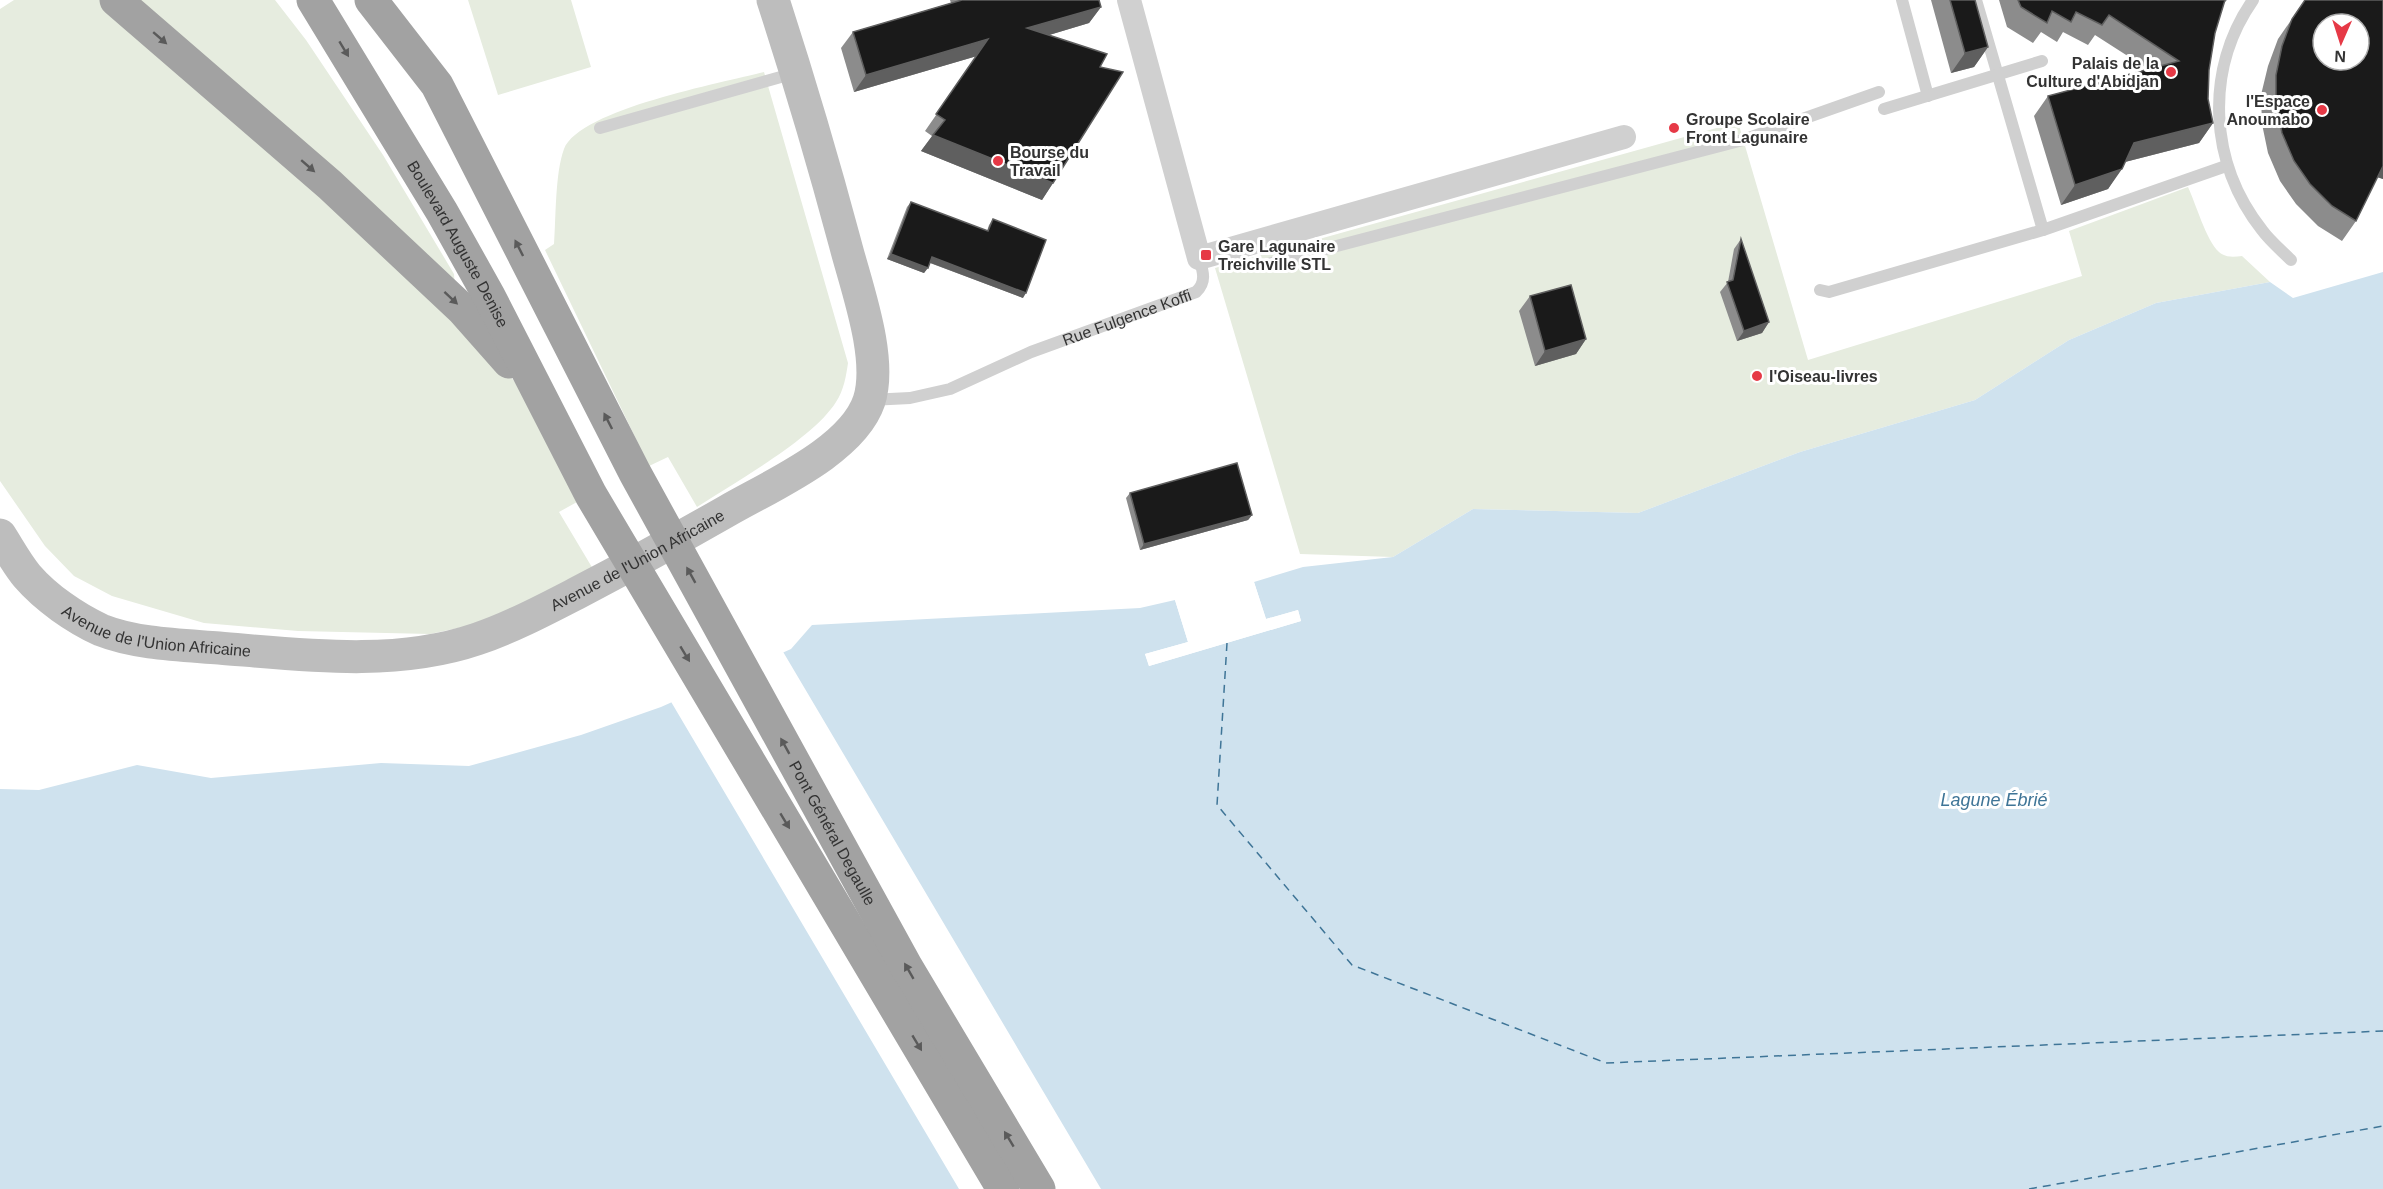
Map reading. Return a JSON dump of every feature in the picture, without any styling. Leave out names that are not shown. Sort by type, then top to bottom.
[{"type":"highway","points":[[116,0],[330,185],[463,310],[542,400]]},
{"type":"highway","name":"Boulevard Auguste Denise","points":[[313,0],[442,212],[489,296],[591,495]]},
{"type":"highway","points":[[371,0],[437,85]]},
{"type":"highway","points":[[400,0],[437,85]]},
{"type":"highway","name":"Pont Général Degaulle","points":[[437,85],[635,473],[906,966],[1039,1189]]},
{"type":"highway","name":"Pont Général Degaulle","points":[[591,495],[1003,1189]]},
{"type":"main road","name":"Avenue de l'Union Africaine","points":[[0,535],[27,577],[62,608],[102,630],[142,640],[294,654],[376,656],[432,651],[477,639],[538,613],[654,554],[802,468],[855,427],[869,400],[873,363],[866,321],[797,73],[773,0]]},
{"type":"street","name":"Rue Fulgence Koffi","points":[[1129,0],[1199,258]]},
{"type":"street","points":[[1199,258],[1624,137]]},
{"type":"lane","points":[[1902,0],[1928,96]]},
{"type":"lane","points":[[1976,0],[2043,230]]},
{"type":"lane","points":[[2253,0],[2240,19],[2226,54],[2219,91],[2219,129],[2226,166],[2242,202],[2262,231],[2291,260]]},
{"type":"lane","points":[[1884,109],[2042,61]]},
{"type":"lane","points":[[600,128],[797,73]]},
{"type":"lane","points":[[1260,266],[1743,140],[1879,92]]},
{"type":"lane","points":[[1820,290],[1829,292],[2043,230],[2226,166]]},
{"type":"lane","name":"Rue Fulgence Koffi","points":[[869,400],[910,398],[950,389],[1030,352],[1196,292],[1202,287],[1204,281],[1199,258]]},
{"type":"shaded area","points":[[14,0],[275,0],[306,40],[383,155],[454,274],[457,316],[515,382],[577,502],[559,512],[593,569],[534,601],[472,625],[430,634],[298,631],[204,623],[112,596],[74,576],[45,546],[0,481],[0,9]]},
{"type":"shaded area","points":[[468,0],[571,0],[591,67],[498,95]]},
{"type":"shaded area","points":[[764,72],[848,363],[839,397],[825,416],[792,445],[697,507],[668,457],[649,466],[545,250],[554,244],[557,183],[561,159],[564,149],[575,135],[596,122],[623,110],[686,91]]},
{"type":"shaded area","points":[[1738,122],[1808,360],[2082,276],[2069,231],[2188,187],[2206,231],[2219,252],[2227,256],[2242,256],[2270,282],[2156,303],[2069,340],[1975,400],[1800,452],[1638,513],[1473,509],[1393,557],[1300,554],[1215,268]]},
{"type":"water","name":"Lagune Ébrié","points":[[2383,272],[2383,1189],[0,1189],[0,789],[39,790],[137,765],[211,778],[381,763],[469,766],[581,735],[661,707],[791,649],[812,625],[1140,608],[1175,600],[1188,642],[1145,654],[1149,666],[1301,621],[1298,610],[1266,619],[1254,582],[1303,567],[1393,557],[1473,509],[1638,513],[1800,452],[1975,400],[2069,340],[2156,303],[2270,282],[2293,298]]},
{"type":"pier","points":[[1254,582],[1266,619],[1298,610],[1301,621],[1149,666],[1145,654],[1188,642],[1175,600],[1178,599],[1191,643],[1149,656],[1151,662],[1298,619],[1296,613],[1264,622],[1251,583]]},
{"type":"pier","points":[[782,650],[1101,1189],[959,1189],[670,700]]},
{"type":"building","points":[[962,0],[1099,0],[1101,7],[1027,28],[1107,54],[1100,67],[1123,72],[1053,183],[933,135],[945,120],[936,114],[988,39],[866,75],[853,32]]},
{"type":"building","points":[[1950,0],[1975,0],[1988,47],[1965,53]]},
{"type":"building","points":[[2018,0],[2225,0],[2215,33],[2209,70],[2208,99],[2213,123],[2134,143],[2122,169],[2075,185],[2048,96],[2179,61],[2109,15],[2102,25],[2076,12],[2071,22],[2052,11],[2047,23],[2021,7]]},
{"type":"building","name":"l'Espace Anoumabo","points":[[2305,0],[2383,0],[2383,166],[2356,221],[2332,206],[2310,184],[2294,161],[2282,133],[2276,104],[2276,75],[2282,46],[2292,19]]},
{"type":"building","points":[[911,202],[988,231],[993,219],[1046,240],[1026,293],[932,257],[928,268],[891,254]]},
{"type":"building","points":[[1741,239],[1769,322],[1744,331],[1727,282],[1733,280]]},
{"type":"building","points":[[1571,285],[1586,339],[1545,351],[1530,296]]},
{"type":"building","points":[[1237,463],[1252,515],[1144,544],[1130,493]]},
{"type":"ferry route","points":[[1227,643],[1217,805],[1352,965],[1606,1063],[2383,1031]]},
{"type":"ferry route","points":[[2029,1189],[2383,1126]]},
{"type":"place","name":"Palais de la Culture d'Abidjan","points":[[2171,72]]},
{"type":"place","name":"l'Espace Anoumabo","points":[[2322,110]]},
{"type":"place","name":"Groupe Scolaire Front Lagunaire","points":[[1674,128]]},
{"type":"place","name":"Bourse du Travail","points":[[998,161]]},
{"type":"place","name":"Gare Lagunaire Treichville STL","points":[[1206,255]]},
{"type":"place","name":"l'Oiseau-livres","points":[[1757,376]]}]
